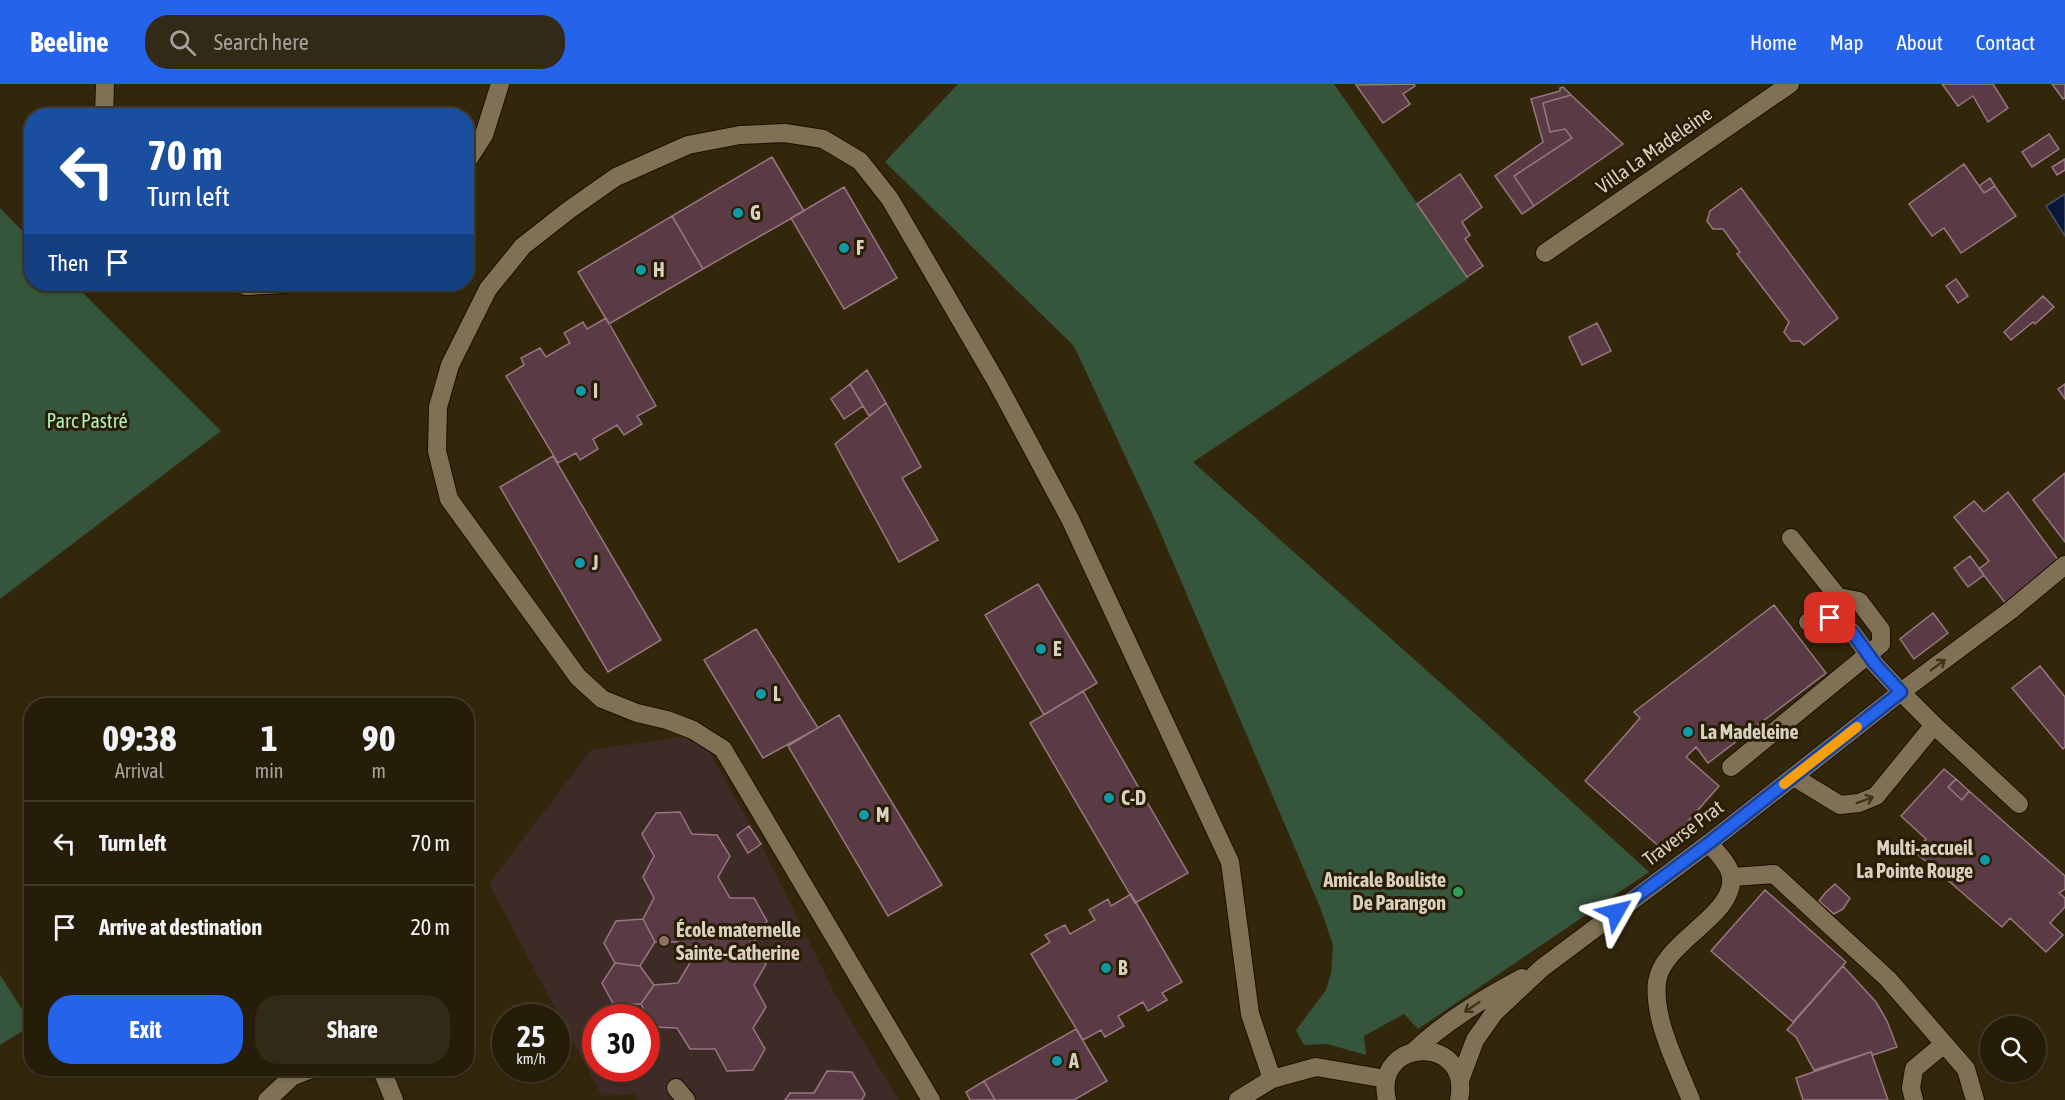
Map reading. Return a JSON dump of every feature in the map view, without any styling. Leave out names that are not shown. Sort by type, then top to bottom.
[{"type":"street","points":[[104,108],[105,84]]},
{"type":"street","points":[[474,151],[484,135],[500,84]]},
{"type":"street","name":"Villa La Madeleine","points":[[1545,253],[1790,84]]},
{"type":"street","points":[[932,1100],[723,749],[693,730],[667,720],[637,713],[602,699],[578,677],[449,499],[439,461],[437,451],[438,407],[450,365],[488,289],[523,246],[569,210],[616,177],[688,144],[740,135],[785,133],[823,139],[860,161],[890,199],[996,381],[1070,519],[1230,862],[1250,1014],[1272,1079]]},
{"type":"street","points":[[1731,767],[1881,644],[1881,630],[1858,601],[1838,597],[1791,538]]},
{"type":"street","name":"Traverse Prat","points":[[1459,1100],[1460,1080],[1475,1040],[1494,1013],[1542,968],[1709,843],[1901,692],[2011,610],[2065,565]]},
{"type":"street","points":[[1808,622],[1830,618],[1852,632],[1901,692],[2019,804]]},
{"type":"street","points":[[1794,777],[1840,805],[1859,803],[1876,796],[1934,725]]},
{"type":"street","points":[[1690,1100],[1659,1016],[1657,981],[1665,962],[1727,899],[1732,877],[1709,843]]},
{"type":"street","points":[[1732,877],[1774,874],[1888,980],[1966,1069],[1975,1100]]},
{"type":"street","name":"Traverse Prat","points":[[1386,1079],[1395,1063],[1414,1051],[1435,1032],[1487,997],[1542,968]]},
{"type":"street","points":[[1914,1100],[1911,1088],[1914,1069],[1944,1044]]},
{"type":"street","points":[[1414,1051],[1426,1050],[1447,1059],[1455,1068],[1460,1080]]},
{"type":"street","points":[[1238,1100],[1272,1079],[1316,1067],[1386,1079],[1387,1100]]},
{"type":"street","points":[[267,1100],[293,1076]]},
{"type":"street","points":[[384,1076],[394,1100]]},
{"type":"shaded area","name":"École maternelle Sainte-Catherine","points":[[699,734],[761,844],[837,998],[899,1100],[637,1100],[634,1094],[602,1096],[595,1082],[660,1082],[660,1004],[582,1004],[582,1058],[570,1036],[570,1004],[553,1004],[489,884],[591,750]]},
{"type":"green space","points":[[958,84],[1334,84],[1469,278],[1193,462],[1649,872],[1418,1029],[1404,1014],[1364,1036],[1366,1055],[1327,1044],[1304,1045],[1296,1030],[1326,990],[1331,973],[1333,945],[1320,907],[1155,520],[1074,346],[885,162]]},
{"type":"green space","name":"Parc Pastré","points":[[0,208],[24,233],[24,291],[81,291],[221,431],[0,599]]},
{"type":"green space","points":[[0,975],[24,1012],[24,1030],[0,1045]]},
{"type":"water","points":[[2065,194],[2065,236],[2046,206]]},
{"type":"building","points":[[1414,84],[1415,86],[1403,94],[1410,104],[1383,123],[1356,85]]},
{"type":"building","points":[[1942,84],[1993,84],[2008,108],[1988,122],[1973,96],[1958,106]]},
{"type":"building","points":[[2052,84],[2065,84],[2065,98],[2063,99]]},
{"type":"building","points":[[1563,87],[1571,95],[1543,103],[1550,132],[1565,129],[1572,138],[1514,176],[1534,206],[1522,214],[1495,176],[1543,142],[1531,99],[1560,91]]},
{"type":"building","points":[[1571,95],[1623,144],[1534,206],[1514,176],[1572,138],[1565,129],[1550,132],[1543,103]]},
{"type":"building","points":[[2049,134],[2059,149],[2032,167],[2022,152]]},
{"type":"building","name":"G","points":[[772,157],[804,211],[703,269],[672,216]]},
{"type":"building","points":[[2065,159],[2065,170],[2057,175],[2052,167]]},
{"type":"building","points":[[1964,164],[1984,193],[1995,186],[2016,216],[1961,253],[1944,228],[1932,236],[1909,204]]},
{"type":"building","points":[[1460,174],[1482,207],[1462,222],[1470,235],[1465,239],[1483,266],[1467,277],[1417,204]]},
{"type":"building","points":[[1990,178],[1995,186],[1984,193],[1979,186]]},
{"type":"building","name":"F","points":[[844,187],[897,278],[844,309],[791,218]]},
{"type":"building","points":[[1741,188],[1838,318],[1804,345],[1800,341],[1791,341],[1784,332],[1789,322],[1737,254],[1740,252],[1723,229],[1713,229],[1707,221],[1710,211]]},
{"type":"building","name":"H","points":[[672,216],[703,269],[609,324],[578,272]]},
{"type":"building","points":[[1956,279],[1968,296],[1958,303],[1946,286]]},
{"type":"building","points":[[2043,296],[2054,307],[2035,324],[2033,322],[2011,340],[2004,332]]},
{"type":"building","name":"I","points":[[606,318],[656,406],[637,416],[642,424],[624,435],[617,425],[593,439],[598,449],[580,460],[576,453],[558,463],[506,376],[524,365],[521,358],[540,348],[546,357],[570,343],[564,333],[583,322],[587,329]]},
{"type":"building","points":[[1597,323],[1611,351],[1582,365],[1569,337]]},
{"type":"building","points":[[867,370],[886,403],[869,416],[850,384]]},
{"type":"building","points":[[850,384],[863,406],[844,419],[831,399]]},
{"type":"building","points":[[2065,384],[2065,399],[2058,389]]},
{"type":"building","points":[[886,403],[921,467],[902,478],[938,540],[899,562],[835,444]]},
{"type":"building","name":"J","points":[[553,456],[661,640],[608,672],[500,487]]},
{"type":"building","points":[[2065,473],[2065,542],[2033,500]]},
{"type":"building","points":[[2008,492],[2059,561],[2006,604],[1979,569],[1989,561],[1954,517],[1974,501],[1984,512]]},
{"type":"building","points":[[1970,556],[1984,575],[1968,587],[1954,568]]},
{"type":"building","name":"E","points":[[1038,584],[1097,683],[1044,715],[985,615]]},
{"type":"building","name":"La Madeleine","points":[[1774,605],[1826,673],[1708,763],[1696,747],[1686,757],[1719,786],[1663,850],[1585,781],[1640,718],[1634,712]]},
{"type":"building","points":[[1933,613],[1948,633],[1914,659],[1900,639]]},
{"type":"building","name":"L","points":[[756,629],[818,728],[763,758],[704,660]]},
{"type":"building","points":[[2040,666],[2065,697],[2065,747],[2063,749],[2012,688]]},
{"type":"building","name":"C-D","points":[[1083,691],[1188,873],[1135,903],[1030,723]]},
{"type":"building","name":"M","points":[[839,715],[942,885],[888,916],[788,746]]},
{"type":"building","name":"Multi-accueil La Pointe Rouge","points":[[1944,769],[1956,779],[1948,787],[1962,800],[1969,791],[2065,876],[2065,889],[2059,893],[2065,898],[2065,907],[2050,923],[2063,935],[2046,952],[2010,918],[2002,927],[1915,852],[1926,839],[1901,816]]},
{"type":"building","points":[[1956,779],[1969,791],[1962,800],[1948,787]]},
{"type":"building","points":[[680,812],[692,834],[717,835],[730,856],[718,877],[730,898],[754,898],[767,921],[754,942],[766,964],[754,985],[766,1007],[753,1028],[765,1049],[753,1070],[727,1071],[715,1049],[690,1049],[677,1028],[660,1027],[660,1004],[641,1004],[654,985],[678,983],[690,963],[678,942],[655,942],[643,919],[654,898],[643,877],[654,856],[642,834],[656,813]]},
{"type":"building","points":[[749,826],[761,844],[748,853],[737,835]]},
{"type":"building","points":[[1835,884],[1850,898],[1843,909],[1834,914],[1819,901]]},
{"type":"building","points":[[1765,890],[1846,962],[1793,1022],[1711,951]]},
{"type":"building","name":"B","points":[[1131,894],[1182,982],[1162,993],[1167,1000],[1148,1011],[1143,1002],[1118,1016],[1124,1026],[1105,1037],[1101,1030],[1083,1040],[1031,954],[1050,942],[1045,935],[1065,925],[1070,934],[1095,920],[1089,910],[1108,899],[1111,906]]},
{"type":"building","points":[[643,919],[655,942],[640,966],[615,963],[604,943],[616,921]]},
{"type":"building","points":[[615,963],[640,966],[654,985],[641,1004],[613,1004],[602,983]]},
{"type":"building","points":[[1843,966],[1876,1002],[1887,1021],[1897,1047],[1873,1055],[1871,1052],[1814,1070],[1796,1037],[1787,1030]]},
{"type":"building","name":"A","points":[[1076,1029],[1107,1081],[1074,1100],[995,1100],[984,1081]]},
{"type":"building","points":[[1871,1052],[1888,1100],[1803,1100],[1796,1078]]},
{"type":"building","points":[[827,1071],[852,1072],[865,1094],[862,1100],[785,1100],[790,1093],[814,1093]]},
{"type":"building","points":[[984,1081],[995,1100],[970,1100],[966,1092]]},
{"type":"slow traffic","points":[[1784,784],[1857,727]]},
{"type":"place","name":"G","points":[[738,213]]},
{"type":"place","name":"F","points":[[844,248]]},
{"type":"place","name":"H","points":[[641,270]]},
{"type":"place","name":"I","points":[[581,391]]},
{"type":"place","name":"J","points":[[580,563]]},
{"type":"place","name":"E","points":[[1041,649]]},
{"type":"place","name":"L","points":[[761,694]]},
{"type":"place","name":"La Madeleine","points":[[1688,732]]},
{"type":"place","name":"C-D","points":[[1109,798]]},
{"type":"place","name":"M","points":[[864,815]]},
{"type":"place","name":"Multi-accueil La Pointe Rouge","points":[[1985,860]]},
{"type":"place","name":"Amicale Bouliste De Parangon","points":[[1458,892]]},
{"type":"place","name":"École maternelle Sainte-Catherine","points":[[664,941]]},
{"type":"place","name":"B","points":[[1106,968]]},
{"type":"place","name":"A","points":[[1057,1061]]},
{"type":"route","points":[[1616,912],[1709,843],[1901,692],[1875,664],[1852,632],[1830,618]]}]
